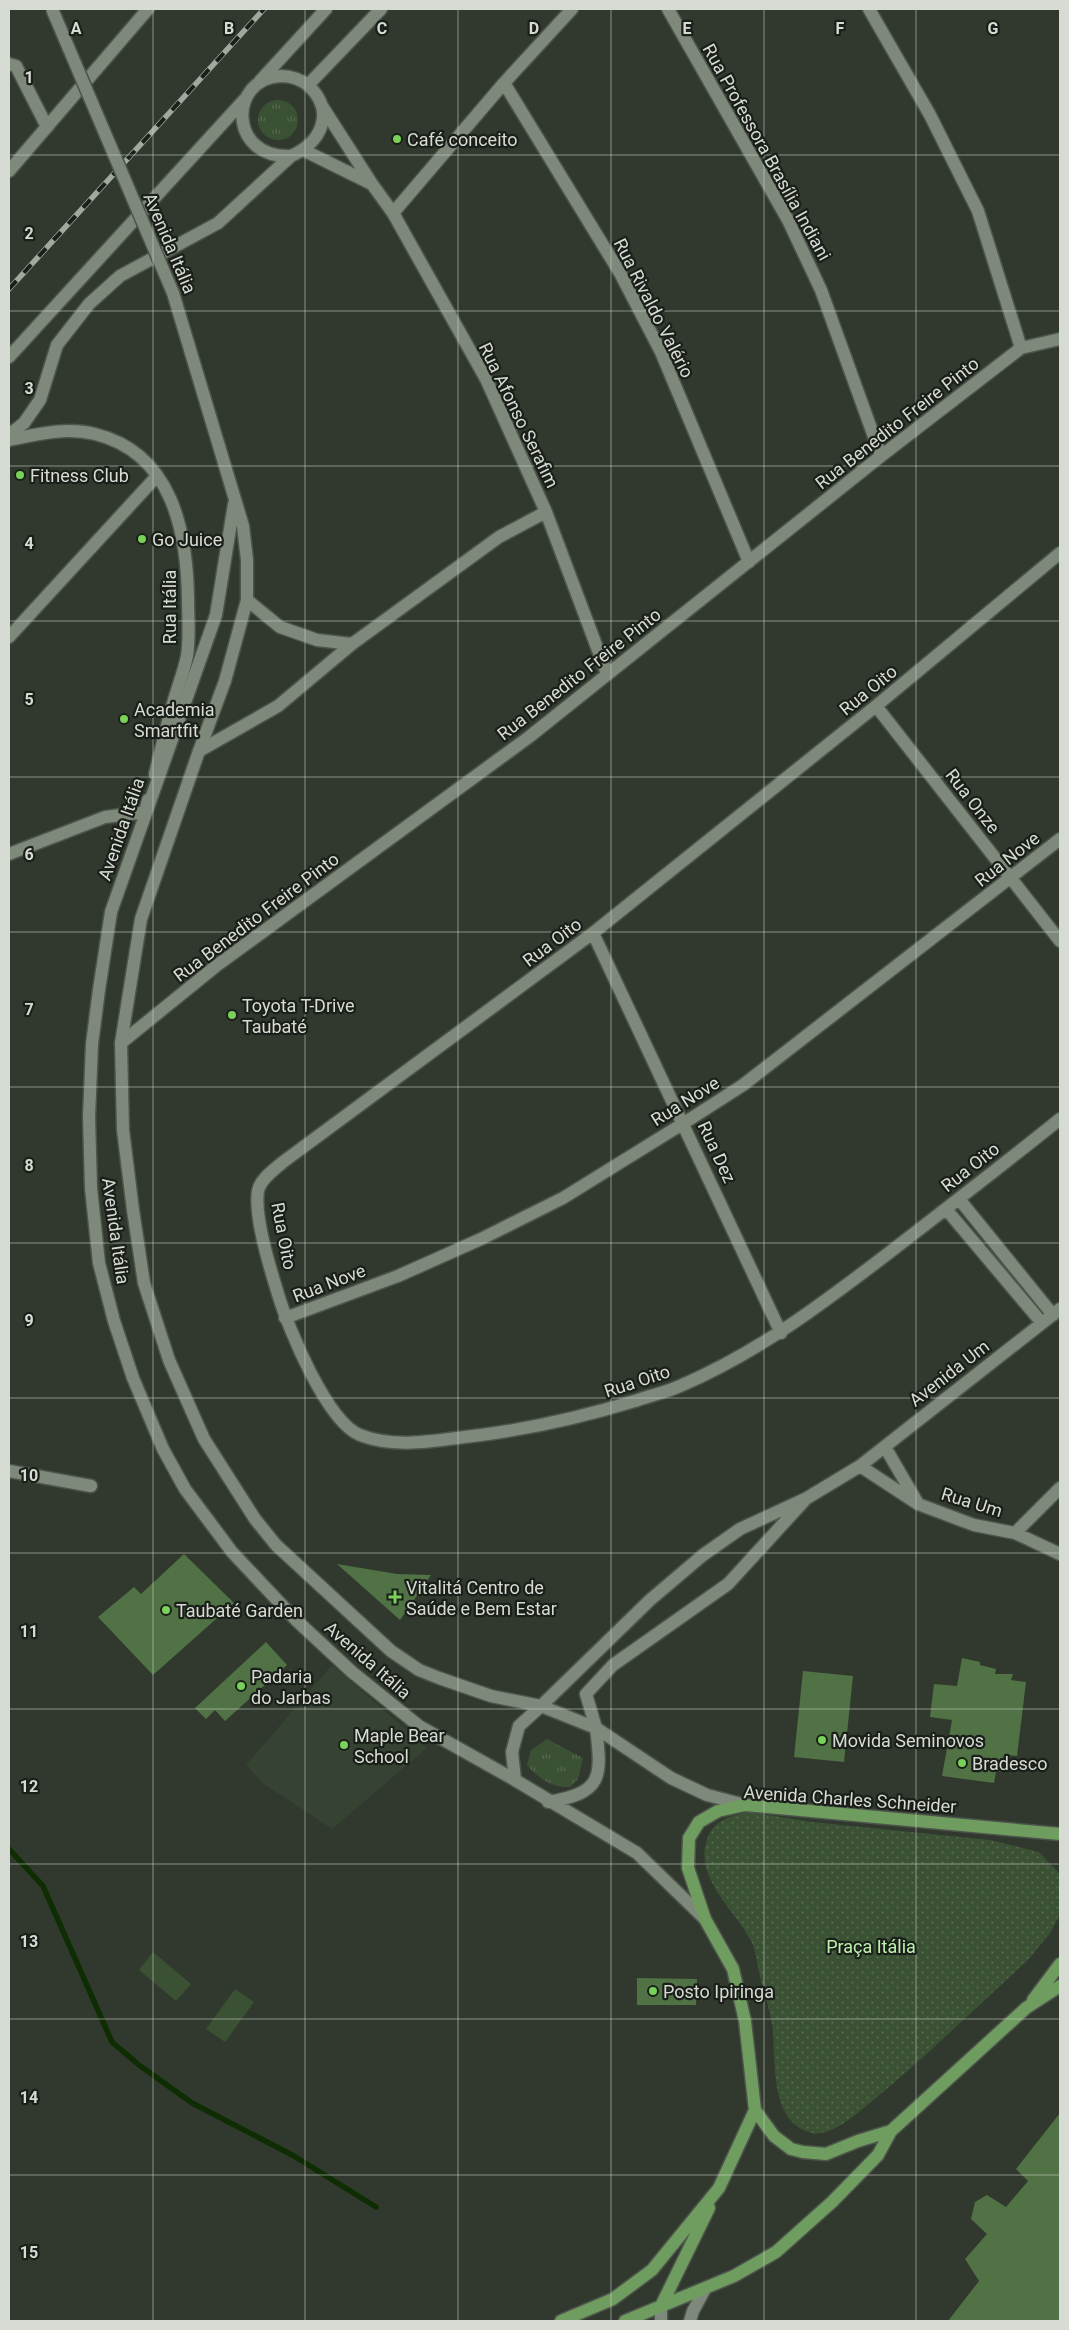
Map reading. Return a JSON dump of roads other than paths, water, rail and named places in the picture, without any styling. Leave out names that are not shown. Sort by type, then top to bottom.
[{"type":"main road","name":"Avenida Charles Schneider","points":[[755,2110],[746,2021],[733,1969],[705,1919],[688,1868],[689,1838],[699,1822],[718,1811],[745,1805],[1060,1835]]},
{"type":"main road","points":[[1026,2008],[1060,1964]]},
{"type":"main road","points":[[624,2321],[734,2276],[776,2252],[832,2202],[878,2155],[890,2131],[1026,2008],[1060,1986]]},
{"type":"main road","points":[[661,2306],[755,2110],[774,2136],[792,2149],[803,2152],[826,2154],[890,2131]]},
{"type":"main road","points":[[561,2321],[613,2299],[652,2270],[719,2188]]},
{"type":"street","name":"Avenida Itália","points":[[52,9],[173,293],[243,526],[247,560],[247,600],[226,681],[199,751],[141,919],[121,1043],[123,1130],[144,1283],[169,1360],[204,1439],[240,1497],[276,1545],[391,1651],[419,1670],[491,1696],[541,1706]]},
{"type":"street","points":[[9,171],[148,9]]},
{"type":"street","points":[[9,358],[326,9]]},
{"type":"street","points":[[308,85],[381,9]]},
{"type":"street","points":[[393,212],[504,83],[572,9]]},
{"type":"street","name":"Rua Professora Brasília Indiani","points":[[668,9],[788,220],[821,290],[881,456]]},
{"type":"street","points":[[869,9],[930,115],[978,211],[1021,348]]},
{"type":"street","points":[[9,64],[16,66],[47,127]]},
{"type":"street","points":[[9,435],[24,423],[40,400],[57,345],[90,304],[120,276],[218,223],[291,156],[313,142],[320,131],[323,119],[322,106],[316,94],[308,85],[298,79],[274,77],[251,91],[244,105],[242,116],[244,127],[248,138],[256,147],[266,153],[278,156],[291,156]]},
{"type":"street","name":"Rua Rivaldo Valério","points":[[504,83],[620,273],[661,352],[749,562]]},
{"type":"street","name":"Rua Afonso Serafim","points":[[322,106],[372,184],[393,212],[486,379],[546,512],[607,674]]},
{"type":"street","points":[[303,150],[372,184]]},
{"type":"street","name":"Rua Benedito Freire Pinto","points":[[121,1043],[216,966],[529,737],[881,456],[1021,348],[1060,339]]},
{"type":"street","name":"Rua Itália","points":[[9,440],[55,431],[95,434],[123,444],[144,460],[157,476],[174,505],[182,530],[188,573],[189,626],[187,657],[145,812]]},
{"type":"street","points":[[9,637],[157,476]]},
{"type":"street","name":"Avenida Itália","points":[[235,499],[216,615],[110,912],[92,1044],[89,1117],[91,1188],[99,1264],[114,1321],[133,1378],[163,1449],[185,1489],[238,1559],[296,1620],[352,1672],[419,1726],[515,1780],[548,1802],[637,1853],[705,1919]]},
{"type":"street","points":[[199,751],[278,706],[352,644],[499,537],[546,512]]},
{"type":"street","name":"Rua Oito","points":[[1060,553],[876,706],[593,933],[268,1175],[258,1188],[259,1214],[270,1265],[285,1318],[304,1359],[334,1413],[358,1435],[398,1443],[424,1442],[502,1432],[588,1415],[678,1387],[781,1333],[959,1199],[1060,1119]]},
{"type":"street","points":[[247,600],[280,627],[317,640],[352,644]]},
{"type":"street","name":"Rua Onze","points":[[876,706],[1060,941]]},
{"type":"street","points":[[9,854],[105,816],[145,812]]},
{"type":"street","name":"Rua Nove","points":[[285,1318],[398,1276],[481,1240],[563,1198],[743,1085],[1060,839]]},
{"type":"street","name":"Rua Dez","points":[[593,933],[684,1123],[781,1333]]},
{"type":"street","points":[[959,1199],[1057,1312]]},
{"type":"street","points":[[946,1208],[1042,1323]]},
{"type":"street","name":"Avenida Um","points":[[807,1498],[860,1466],[1057,1312]]},
{"type":"street","points":[[885,1447],[918,1504]]},
{"type":"street","name":"Rua Um","points":[[860,1466],[918,1504],[974,1525],[1015,1533],[1060,1554]]},
{"type":"street","points":[[9,1471],[90,1486]]},
{"type":"street","name":"Rua Um","points":[[1015,1533],[1060,1488]]},
{"type":"street","points":[[515,1780],[512,1752],[519,1726],[650,1600],[703,1555],[740,1529],[807,1498]]},
{"type":"street","points":[[548,1802],[572,1798],[593,1784],[599,1772],[600,1760],[596,1728],[586,1694],[598,1678],[613,1665],[728,1584],[807,1498]]},
{"type":"street","points":[[541,1706],[596,1728],[670,1778],[707,1795],[745,1805]]},
{"type":"street","points":[[690,2321],[692,2311],[704,2288]]},
{"type":"street","points":[[661,2306],[661,2321]]},
{"type":"waterway","points":[[9,1849],[43,1886],[112,2042],[139,2065],[192,2103],[294,2156],[376,2207]]},
{"type":"railway","points":[[9,289],[264,9]]},
{"type":"place","name":"Café conceito","points":[[397,139]]},
{"type":"place","name":"Fitness Club","points":[[20,475]]},
{"type":"place","name":"Go Juice","points":[[142,539]]},
{"type":"place","name":"Academia Smartfit","points":[[124,719]]},
{"type":"place","name":"Toyota T-Drive Taubaté","points":[[232,1015]]},
{"type":"place","name":"Vitalitá Centro de Saúde e Bem Estar","points":[[395,1597]]},
{"type":"place","name":"Taubaté Garden","points":[[166,1610]]},
{"type":"place","name":"Padaria do Jarbas","points":[[241,1686]]},
{"type":"place","name":"Movida Seminovos","points":[[822,1740]]},
{"type":"place","name":"Maple Bear School","points":[[344,1745]]},
{"type":"place","name":"Bradesco","points":[[962,1763]]},
{"type":"place","name":"Posto Ipiringa","points":[[653,1991]]},
{"type":"park label","name":"Praça Itália","points":[[871,1946]]}]
